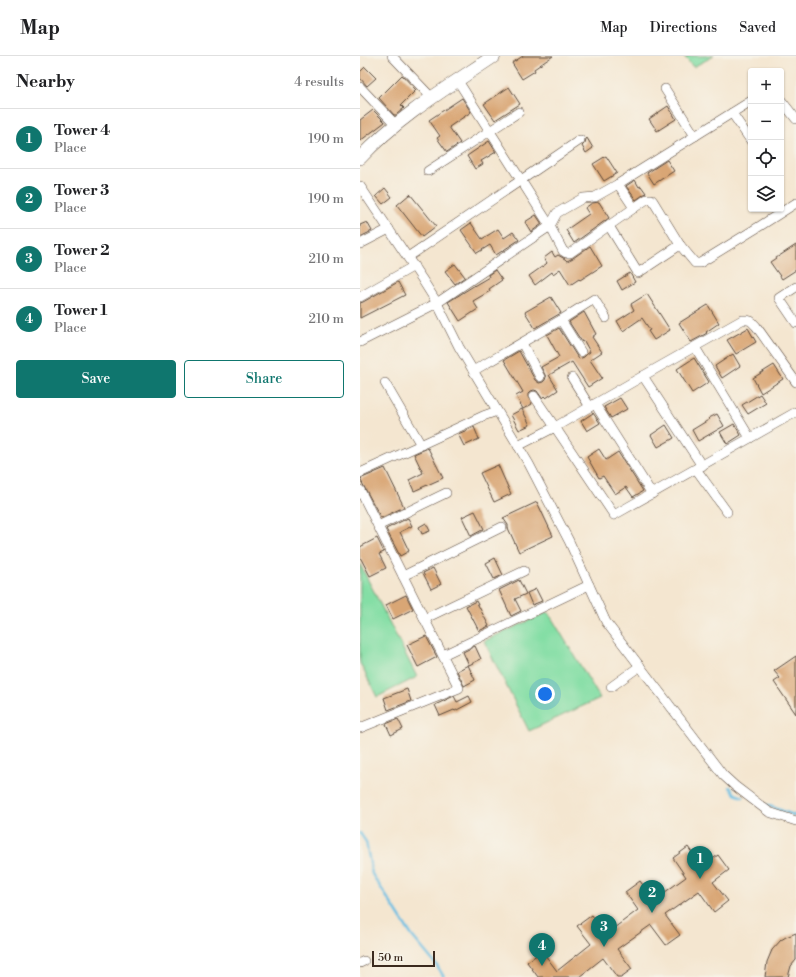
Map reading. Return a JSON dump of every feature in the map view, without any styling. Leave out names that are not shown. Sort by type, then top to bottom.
[{"type":"main road","points":[[360,158],[396,125],[432,98],[494,56]]},
{"type":"street","points":[[392,56],[432,98]]},
{"type":"street","points":[[458,81],[550,226],[563,251],[566,253],[570,252],[647,199],[651,199],[680,245],[695,263],[700,263],[796,203]]},
{"type":"street","points":[[360,87],[396,125]]},
{"type":"street","points":[[665,88],[695,136]]},
{"type":"street","points":[[360,342],[437,303],[550,226],[557,213],[583,198],[595,197],[618,184],[748,103]]},
{"type":"street","points":[[784,104],[796,119]]},
{"type":"street","points":[[428,171],[518,112]]},
{"type":"street","points":[[732,113],[750,140]]},
{"type":"street","points":[[408,257],[580,140]]},
{"type":"street","points":[[618,184],[634,208]]},
{"type":"street","points":[[360,186],[437,303],[459,347],[518,446],[569,541],[606,622],[723,775],[734,786],[768,812],[796,822]]},
{"type":"street","points":[[609,226],[638,273],[680,245]]},
{"type":"street","points":[[360,244],[389,229]]},
{"type":"street","points":[[360,297],[414,266]]},
{"type":"street","points":[[796,287],[779,298],[796,323]]},
{"type":"street","points":[[473,371],[594,299],[606,318]]},
{"type":"street","points":[[561,320],[581,352]]},
{"type":"street","points":[[518,446],[555,427],[742,320],[751,321],[756,326],[796,382]]},
{"type":"street","points":[[522,342],[540,377]]},
{"type":"street","points":[[695,347],[750,438]]},
{"type":"street","points":[[643,376],[727,512]]},
{"type":"street","points":[[572,378],[652,494]]},
{"type":"street","points":[[385,383],[421,445]]},
{"type":"street","points":[[534,396],[614,516],[796,412]]},
{"type":"street","points":[[360,473],[483,416],[497,411]]},
{"type":"street","points":[[360,490],[459,688],[360,728]]},
{"type":"street","points":[[378,526],[446,493]]},
{"type":"street","points":[[403,576],[502,527]]},
{"type":"street","points":[[424,619],[524,571]]},
{"type":"street","points":[[443,655],[589,584]]},
{"type":"street","points":[[611,687],[640,666]]},
{"type":"green space","points":[[684,56],[714,56],[693,67]]},
{"type":"green space","points":[[360,564],[417,677],[377,697],[360,663]]},
{"type":"green space","points":[[548,612],[600,698],[529,731],[484,641]]},
{"type":"building","points":[[523,56],[553,56],[534,69],[535,71],[522,79],[512,63]]},
{"type":"building","points":[[365,67],[376,78],[367,86],[360,78],[360,72]]},
{"type":"building","points":[[402,75],[416,90],[401,105],[404,108],[394,115],[379,98]]},
{"type":"building","points":[[509,87],[520,104],[495,120],[484,104]]},
{"type":"building","points":[[462,98],[471,112],[449,127],[460,143],[447,152],[437,138],[440,136],[429,120]]},
{"type":"building","points":[[668,106],[676,119],[657,131],[649,119]]},
{"type":"building","points":[[373,110],[385,122],[360,141],[360,120]]},
{"type":"building","points":[[587,138],[593,148],[586,153],[582,146]]},
{"type":"building","points":[[489,141],[496,152],[481,161],[483,164],[475,169],[467,156]]},
{"type":"building","points":[[606,156],[617,173],[604,181],[593,164]]},
{"type":"building","points":[[667,160],[674,171],[654,184],[647,173]]},
{"type":"building","points":[[635,180],[639,187],[641,186],[646,193],[636,200],[626,186]]},
{"type":"building","points":[[385,188],[392,197],[383,204],[376,196]]},
{"type":"building","points":[[410,194],[436,226],[422,237],[397,205]]},
{"type":"building","points":[[599,202],[609,218],[574,243],[566,230],[589,214],[585,208],[592,203]]},
{"type":"building","points":[[536,215],[542,224],[531,232],[525,222]]},
{"type":"building","points":[[367,222],[372,231],[360,237],[360,225]]},
{"type":"building","points":[[471,223],[482,239],[498,229],[504,238],[513,232],[519,240],[496,255],[490,245],[477,253],[461,230]]},
{"type":"building","points":[[796,245],[796,270],[782,279],[770,262]]},
{"type":"building","points":[[590,246],[602,266],[570,285],[560,269],[553,274],[552,272],[535,285],[529,276],[547,263],[544,258],[552,252],[555,257],[558,255],[567,261]]},
{"type":"building","points":[[455,264],[465,277],[455,284],[445,271]]},
{"type":"building","points":[[495,270],[502,280],[489,289],[490,291],[473,301],[478,309],[460,321],[448,302],[489,277],[488,275]]},
{"type":"building","points":[[630,273],[635,282],[622,290],[617,281]]},
{"type":"building","points":[[398,282],[405,295],[360,318],[360,303]]},
{"type":"building","points":[[647,294],[670,330],[654,340],[648,331],[650,330],[642,318],[623,331],[617,321],[634,310],[631,304]]},
{"type":"building","points":[[551,297],[561,313],[535,328],[525,312]]},
{"type":"building","points":[[708,305],[719,323],[706,332],[707,333],[691,342],[679,323]]},
{"type":"building","points":[[584,312],[596,334],[592,337],[602,352],[590,360],[602,378],[588,387],[572,362],[549,375],[558,390],[546,398],[544,396],[542,398],[537,391],[531,391],[528,394],[528,397],[532,404],[523,409],[516,396],[523,392],[504,360],[519,351],[535,380],[539,383],[543,382],[546,377],[541,367],[559,357],[547,335],[559,328],[579,359],[590,352],[584,341],[582,342],[569,322]]},
{"type":"building","points":[[748,328],[756,342],[736,354],[727,340]]},
{"type":"building","points":[[733,354],[740,366],[722,378],[715,366]]},
{"type":"building","points":[[694,358],[709,382],[692,393],[677,369]]},
{"type":"building","points":[[774,365],[783,379],[761,393],[753,378]]},
{"type":"building","points":[[760,394],[766,403],[748,414],[742,405]]},
{"type":"building","points":[[620,398],[627,409],[611,418],[604,407]]},
{"type":"building","points":[[522,409],[530,425],[519,430],[511,415]]},
{"type":"building","points":[[593,413],[600,423],[587,431],[581,421]]},
{"type":"building","points":[[717,414],[724,426],[698,441],[692,430]]},
{"type":"building","points":[[734,424],[741,435],[727,444],[720,432]]},
{"type":"building","points":[[666,425],[674,438],[658,447],[651,435]]},
{"type":"building","points":[[474,427],[479,439],[464,446],[458,434]]},
{"type":"building","points":[[428,448],[443,478],[414,491],[409,480],[423,473],[414,454]]},
{"type":"building","points":[[599,449],[606,460],[618,452],[643,491],[633,497],[626,487],[615,494],[603,476],[599,478],[587,457]]},
{"type":"building","points":[[498,465],[511,494],[494,502],[480,473]]},
{"type":"building","points":[[385,468],[404,507],[381,518],[360,479]]},
{"type":"building","points":[[537,502],[553,536],[519,552],[508,525],[503,518]]},
{"type":"building","points":[[475,511],[484,529],[471,536],[462,517]]},
{"type":"building","points":[[408,518],[412,526],[400,532],[409,551],[400,556],[386,529]]},
{"type":"building","points":[[426,523],[430,531],[422,534],[419,527]]},
{"type":"building","points":[[377,538],[384,552],[379,554],[386,568],[370,576],[360,557],[360,547]]},
{"type":"building","points":[[495,558],[503,575],[494,579],[486,563]]},
{"type":"building","points":[[433,568],[441,584],[431,589],[423,573]]},
{"type":"building","points":[[519,580],[526,594],[515,599],[521,611],[511,616],[499,590]]},
{"type":"building","points":[[536,589],[542,601],[532,605],[527,593]]},
{"type":"building","points":[[406,595],[413,609],[393,619],[386,605]]},
{"type":"building","points":[[476,601],[489,626],[479,631],[466,606]]},
{"type":"building","points":[[426,636],[437,657],[418,667],[407,645]]},
{"type":"building","points":[[475,646],[481,659],[469,665],[463,652]]},
{"type":"building","points":[[796,656],[796,714],[774,682],[780,678],[774,671]]},
{"type":"building","points":[[468,665],[475,680],[464,686],[457,671]]},
{"type":"building","points":[[407,689],[411,701],[388,710],[384,698]]},
{"type":"building","points":[[454,696],[457,702],[469,696],[472,702],[455,711],[454,710],[440,716],[435,705]]},
{"type":"building","points":[[398,719],[403,729],[391,735],[386,724]]},
{"type":"building","points":[[688,847],[702,867],[718,855],[729,870],[713,882],[728,901],[714,912],[699,891],[665,915],[680,935],[666,945],[651,925],[617,949],[632,969],[621,977],[617,977],[603,958],[579,977],[538,977],[527,962],[542,951],[557,971],[591,944],[577,926],[592,915],[606,934],[638,910],[625,892],[640,881],[654,900],[686,877],[673,858]]},
{"type":"building","points":[[796,933],[796,960],[791,966],[788,977],[765,977],[767,962],[772,950],[781,940]]},
{"type":"waterway","points":[[730,787],[735,794],[743,797]]},
{"type":"waterway","points":[[767,805],[796,816]]},
{"type":"waterway","points":[[360,833],[366,842],[372,874],[412,936],[437,966],[444,977]]},
{"type":"place","name":"Tower 4","points":[[700,879]]},
{"type":"place","name":"Tower 3","points":[[652,913]]},
{"type":"place","name":"Tower 2","points":[[604,947]]},
{"type":"place","name":"Tower 1","points":[[542,966]]}]
